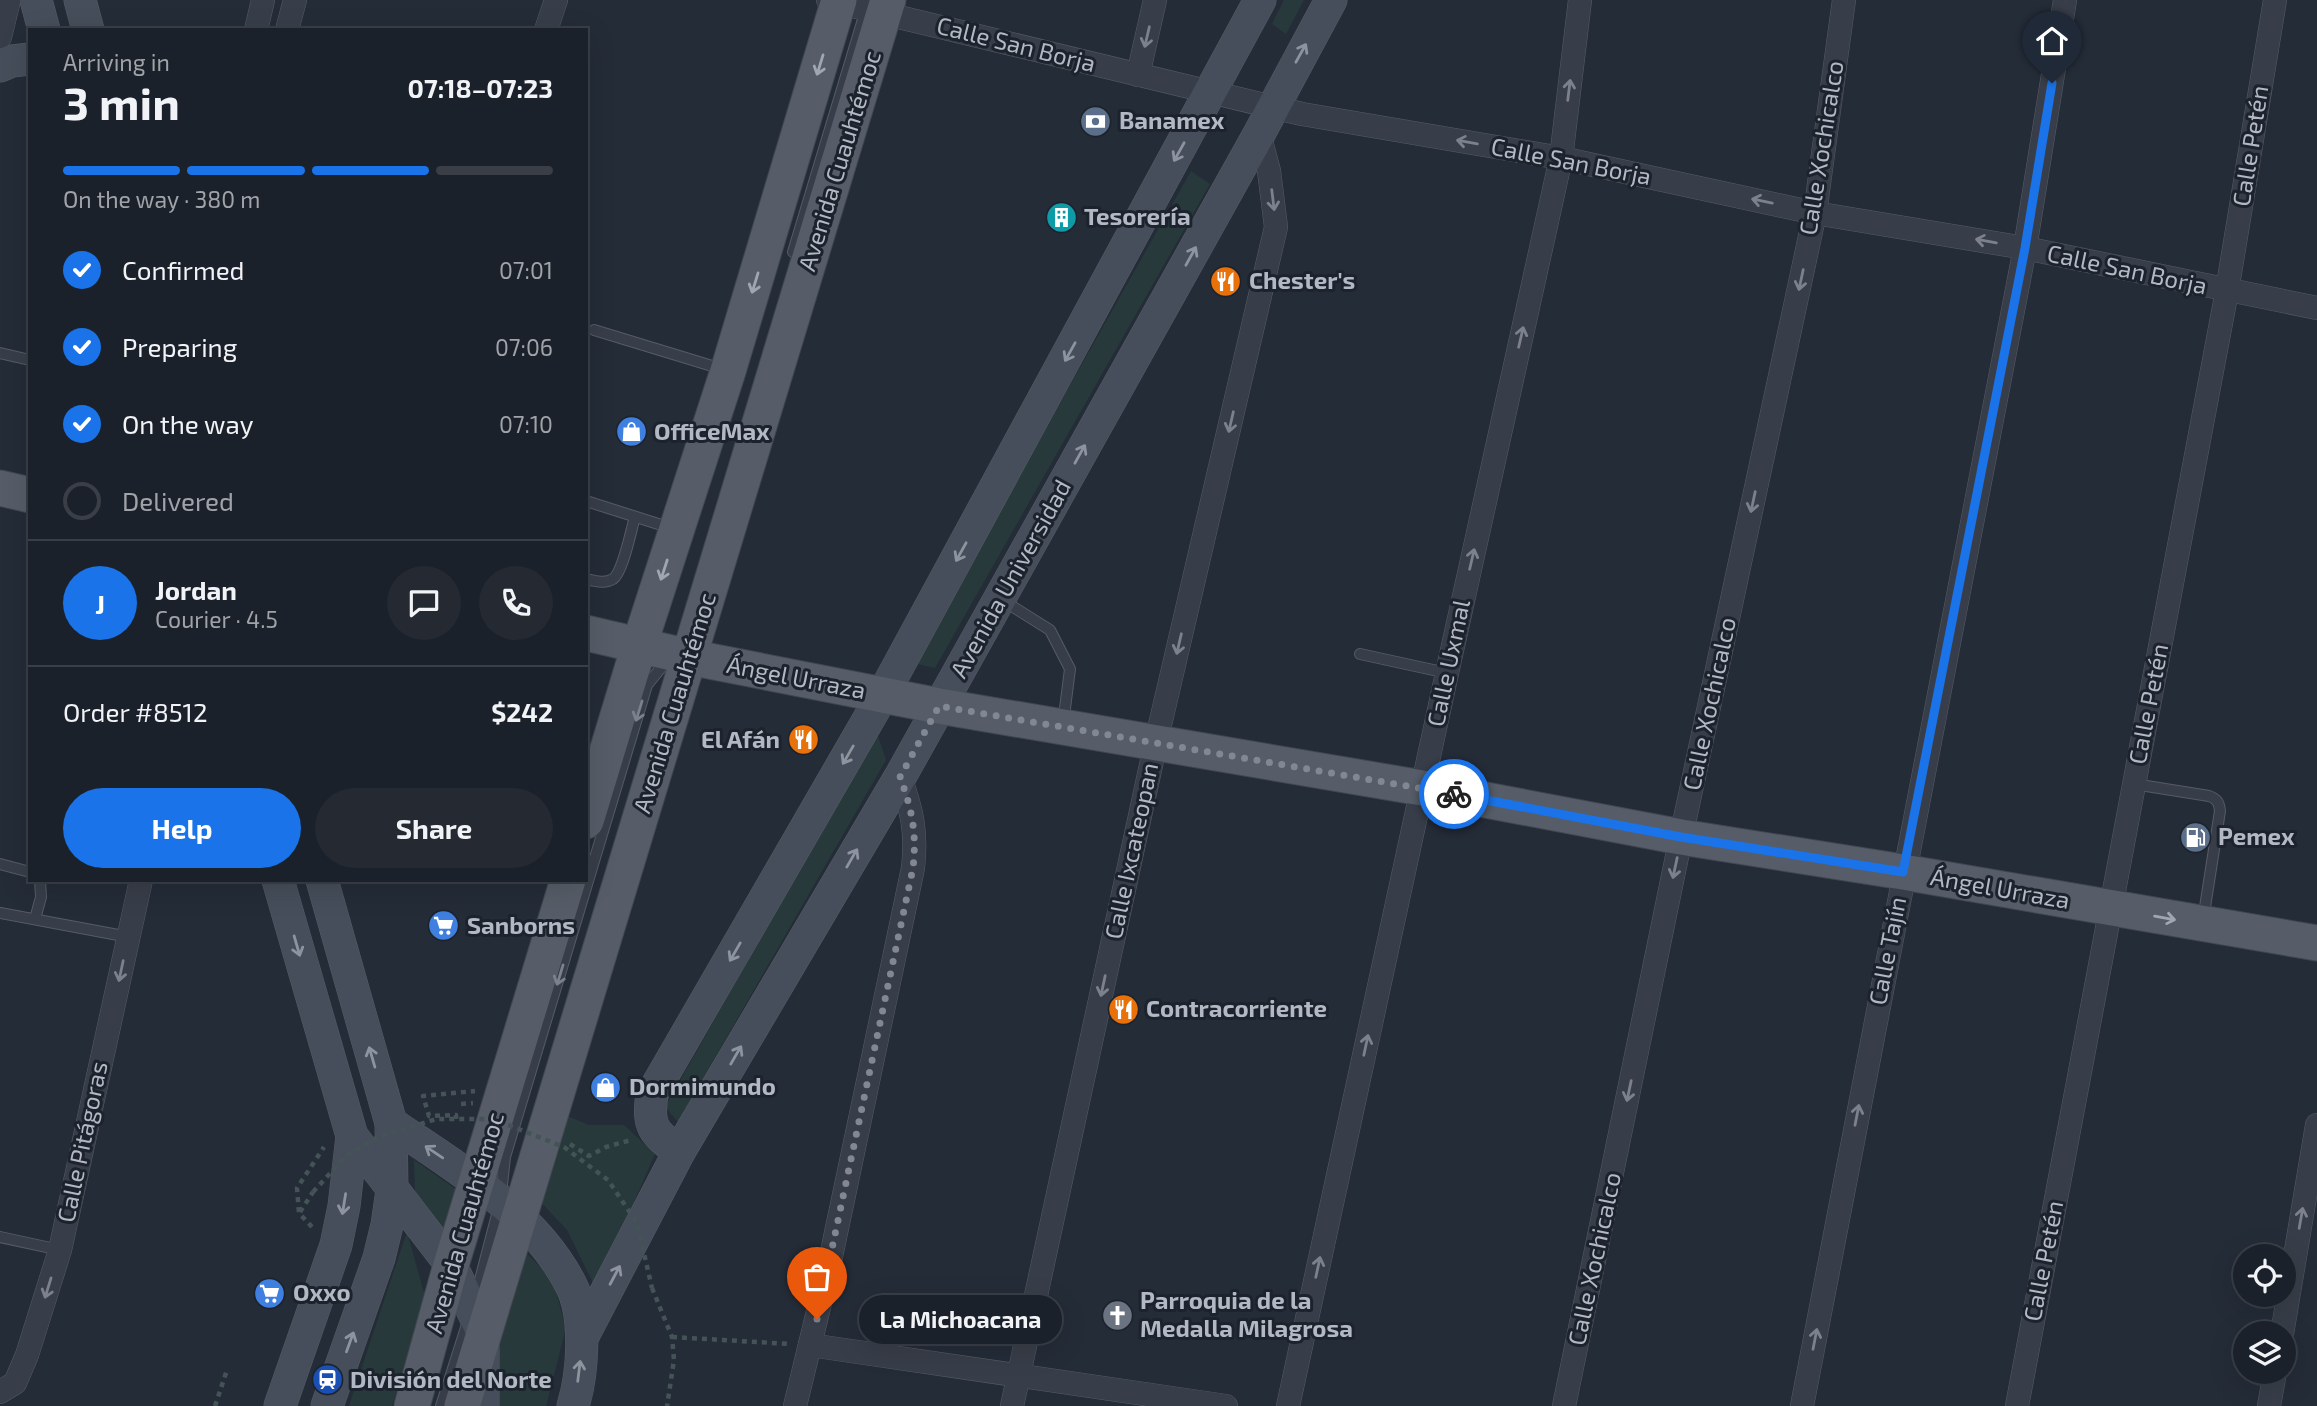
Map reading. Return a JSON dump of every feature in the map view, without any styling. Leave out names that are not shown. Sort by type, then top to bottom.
[{"type":"main road","points":[[36,0],[43,28]]},
{"type":"main road","points":[[80,0],[87,28]]},
{"type":"main road","points":[[679,1152],[655,1132],[650,1113],[652,1094],[883,696],[1261,0]]},
{"type":"main road","name":"Avenida Universidad","points":[[583,1336],[679,1152],[900,777],[1331,0]]},
{"type":"main road","name":"Avenida Cuauhtémoc","points":[[588,814],[728,371],[859,3]]},
{"type":"main road","name":"Avenida Cuauhtémoc","points":[[412,1406],[451,1265],[499,1200],[680,650],[859,3]]},
{"type":"main road","points":[[0,66],[12,61],[28,60]]},
{"type":"main road","points":[[0,488],[28,495]]},
{"type":"main road","name":"Ángel Urraza","points":[[588,633],[639,646],[680,650],[883,696],[1422,788],[1681,837],[2317,943]]},
{"type":"main road","points":[[279,882],[352,1136],[451,1265],[478,1321],[483,1406]]},
{"type":"main road","points":[[323,882],[391,1123],[392,1190],[379,1258],[327,1406]]},
{"type":"main road","name":"Avenida Cuauhtémoc","points":[[462,1406],[499,1200],[568,882]]},
{"type":"main road","points":[[391,1123],[499,1200],[552,1255],[573,1287],[583,1336],[573,1406]]},
{"type":"main road","points":[[281,1406],[336,1245],[344,1206],[352,1136]]},
{"type":"street","points":[[0,37],[9,0]]},
{"type":"street","points":[[256,28],[263,0]]},
{"type":"street","points":[[288,28],[295,0]]},
{"type":"street","points":[[547,28],[556,0]]},
{"type":"street","points":[[1138,75],[1155,0]]},
{"type":"street","name":"Calle Uxmal","points":[[1288,1406],[1561,158],[1580,0]]},
{"type":"street","name":"Calle Xochicalco","points":[[1564,1406],[1681,837],[1815,213],[1844,0]]},
{"type":"street","name":"Calle Tajín","points":[[1802,1406],[2025,248],[2065,0]]},
{"type":"street","name":"Calle Petén","points":[[2017,1406],[2227,291],[2275,0]]},
{"type":"street","name":"Calle San Borja","points":[[859,3],[1211,92],[1265,120],[1302,114],[1561,158],[1815,213],[2025,248],[2317,308]]},
{"type":"street","name":"Calle Ixcateopan","points":[[1012,1406],[1156,742],[1276,227],[1265,120]]},
{"type":"street","points":[[795,1406],[913,868],[916,841],[912,808],[900,777]]},
{"type":"street","name":"Calle Pitágoras","points":[[0,1392],[15,1383],[27,1355],[60,1250],[141,882]]},
{"type":"street","points":[[2284,1321],[2317,1125]]},
{"type":"street","points":[[810,1345],[1226,1406]]},
{"type":"street","points":[[2269,1406],[2273,1384]]},
{"type":"lane","points":[[792,258],[859,3]]},
{"type":"lane","points":[[594,330],[728,371]]},
{"type":"lane","points":[[0,353],[28,360]]},
{"type":"lane","points":[[588,502],[677,530]]},
{"type":"lane","points":[[588,579],[608,581],[618,573],[635,517]]},
{"type":"lane","points":[[1000,599],[1050,630],[1070,669],[1062,727]]},
{"type":"lane","points":[[1360,654],[1447,673]]},
{"type":"lane","points":[[2134,784],[2209,796],[2215,798],[2219,804],[2202,925]]},
{"type":"lane","points":[[0,864],[28,871]]},
{"type":"lane","points":[[35,919],[41,897],[40,882]]},
{"type":"lane","points":[[0,913],[128,937]]},
{"type":"lane","points":[[0,1237],[60,1250]]},
{"type":"lane","points":[[442,1406],[478,1321]]},
{"type":"path","points":[[456,1119],[456,1115],[429,1116],[423,1096],[476,1091],[477,1102],[461,1104]]},
{"type":"path","points":[[336,1245],[314,1229],[299,1213],[297,1188],[327,1143],[342,1105]]},
{"type":"path","points":[[299,1213],[313,1192],[346,1156],[376,1138],[436,1119],[493,1119],[564,1147],[608,1180],[637,1223],[652,1287],[672,1337],[674,1360],[667,1406]]},
{"type":"path","points":[[564,1147],[567,1142],[589,1156],[606,1147],[636,1139]]},
{"type":"path","points":[[672,1337],[810,1345]]},
{"type":"path","points":[[215,1406],[226,1370]]},
{"type":"shaded area","points":[[1284,0],[1304,0],[1286,34],[1272,24]]},
{"type":"shaded area","points":[[1191,171],[1210,184],[935,668],[913,663]]},
{"type":"shaded area","points":[[877,733],[886,760],[678,1122],[665,1107]]},
{"type":"shaded area","points":[[565,1115],[589,1125],[624,1125],[655,1154],[596,1289],[567,1230],[537,1198]]},
{"type":"shaded area","points":[[414,1160],[460,1192],[445,1233],[415,1193]]},
{"type":"shaded area","points":[[407,1232],[425,1296],[392,1406],[349,1406]]},
{"type":"shaded area","points":[[520,1247],[552,1278],[566,1328],[546,1406],[497,1406],[495,1322]]},
{"type":"way so far","points":[[817,1319],[913,868],[916,841],[912,808],[900,777],[939,706],[1454,794]]},
{"type":"place","name":"Banamex","points":[[1096,121]]},
{"type":"place","name":"Tesorería","points":[[1061,217]]},
{"type":"place","name":"Chester's","points":[[1226,281]]},
{"type":"place","name":"OfficeMax","points":[[631,432]]},
{"type":"place","name":"El Afán","points":[[803,740]]},
{"type":"place","name":"Pemex","points":[[2195,837]]},
{"type":"place","name":"Sanborns","points":[[444,926]]},
{"type":"place","name":"Contracorriente","points":[[1123,1009]]},
{"type":"place","name":"Dormimundo","points":[[606,1087]]},
{"type":"place","name":"Oxxo","points":[[270,1293]]},
{"type":"place","name":"Parroquia de la Medalla Milagrosa","points":[[1117,1315]]},
{"type":"place","name":"La Michoacana","points":[[817,1319]]},
{"type":"place","name":"División del Norte","points":[[327,1380]]},
{"type":"route","points":[[1454,794],[1681,837],[1903,872],[2025,248],[2052,83]]}]
